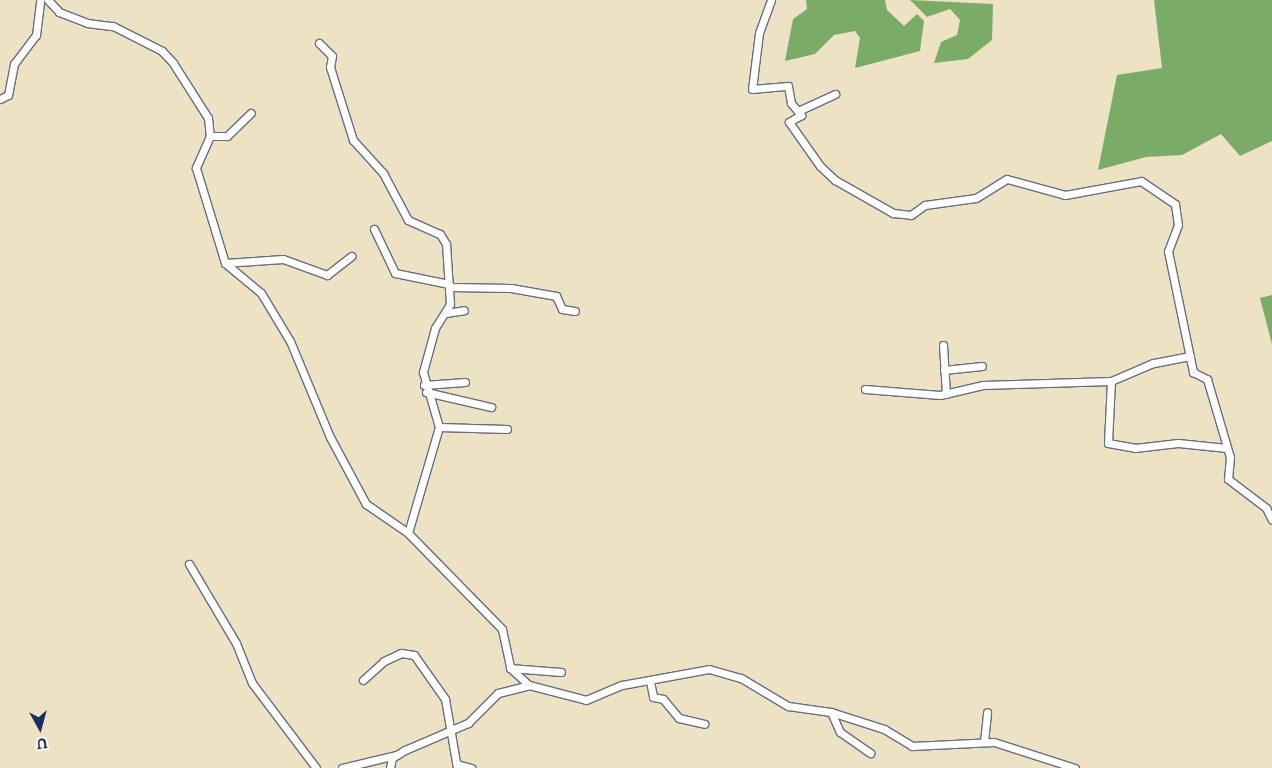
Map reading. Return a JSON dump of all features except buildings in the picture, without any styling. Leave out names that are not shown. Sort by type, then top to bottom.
[{"type":"street","points":[[0,99],[8,95],[14,64],[36,35],[40,0]]},
{"type":"street","points":[[48,0],[60,12],[87,23],[113,26],[162,51],[208,118],[210,136],[196,168],[225,263],[261,293],[290,342],[330,437],[366,504],[408,533],[502,629],[510,668],[529,685],[586,700],[622,685],[709,669],[741,678],[788,706],[831,712],[884,728],[912,746],[984,742],[1014,745],[1076,768]]},
{"type":"street","points":[[771,0],[759,33],[752,89],[788,86],[791,103],[800,115],[789,122],[820,166],[835,180],[895,214],[911,215],[925,205],[976,198],[1007,179],[1065,195],[1128,182],[1153,186],[1177,207],[1178,225],[1168,251],[1194,374],[1207,378],[1227,448],[1228,479],[1266,508],[1272,520]]},
{"type":"street","points":[[319,43],[332,56],[330,67],[353,140],[383,173],[409,221],[444,238],[450,285],[445,314],[436,328],[423,372],[425,389],[439,427],[408,533]]},
{"type":"street","points":[[798,111],[835,94]]},
{"type":"street","points":[[210,136],[227,136],[251,113]]},
{"type":"street","points":[[374,229],[392,271],[450,285],[511,288],[556,296],[562,310],[575,310]]},
{"type":"street","points":[[225,263],[282,259],[327,275],[351,256]]},
{"type":"street","points":[[445,314],[464,310]]},
{"type":"street","points":[[943,345],[946,394]]},
{"type":"street","points":[[865,389],[946,394],[983,385],[1111,381],[1153,363],[1190,356]]},
{"type":"street","points":[[944,370],[982,366]]},
{"type":"street","points":[[1111,381],[1109,444],[1137,448],[1178,442],[1227,448]]},
{"type":"street","points":[[425,389],[466,382]]},
{"type":"street","points":[[425,389],[491,407]]},
{"type":"street","points":[[439,427],[507,429]]},
{"type":"street","points":[[188,564],[236,643],[252,683],[316,768]]},
{"type":"street","points":[[363,680],[384,661],[411,653],[443,695],[452,730],[457,766],[471,768]]},
{"type":"street","points":[[510,668],[561,672]]},
{"type":"street","points":[[650,681],[653,697],[663,699],[679,718],[704,724]]},
{"type":"street","points":[[342,768],[397,755],[472,720],[498,693],[529,685]]},
{"type":"street","points":[[831,712],[840,732],[870,753]]},
{"type":"street","points":[[984,742],[987,712]]},
{"type":"street","points":[[390,768],[397,755]]},
{"type":"green space","points":[[806,0],[885,0],[887,10],[904,26],[917,14],[924,21],[920,51],[855,68],[860,38],[855,31],[834,35],[815,54],[785,61],[793,19],[807,9]]},
{"type":"green space","points":[[910,0],[993,4],[992,40],[968,59],[934,63],[941,42],[957,35],[960,20],[950,9],[927,17]]},
{"type":"green space","points":[[1154,0],[1272,0],[1272,141],[1240,156],[1221,134],[1182,155],[1146,157],[1098,170],[1117,75],[1162,68]]},
{"type":"green space","points":[[1272,295],[1272,344],[1260,298]]}]
